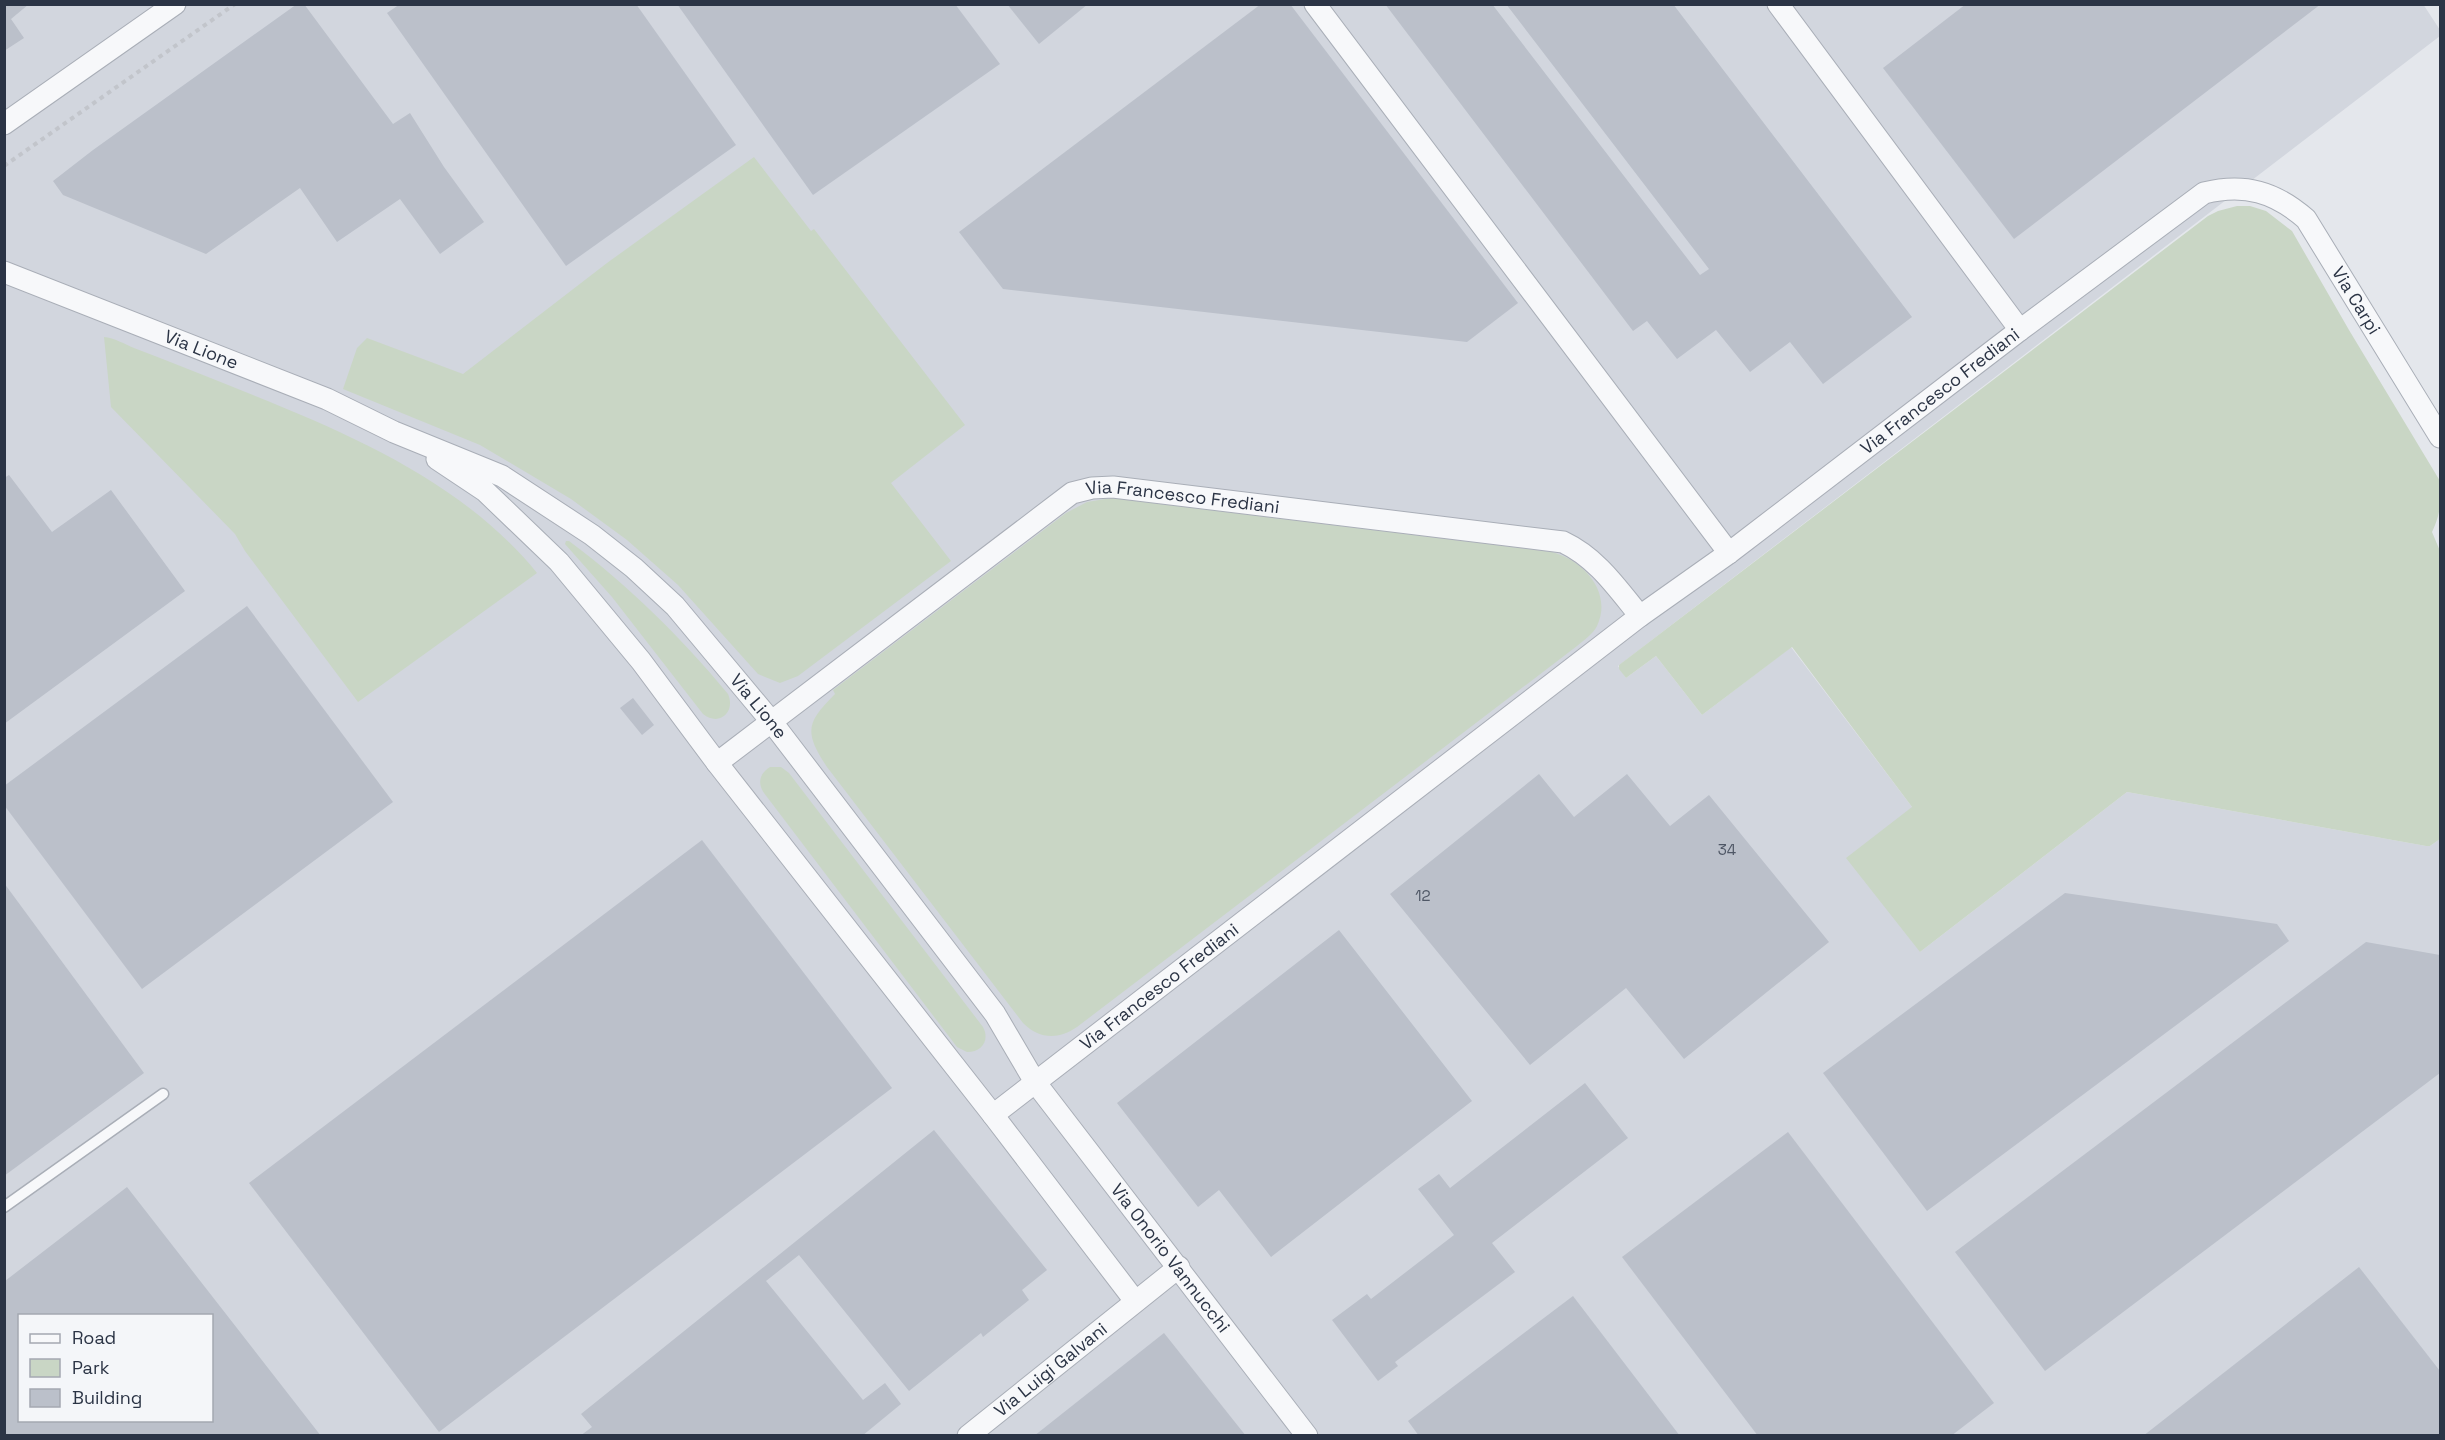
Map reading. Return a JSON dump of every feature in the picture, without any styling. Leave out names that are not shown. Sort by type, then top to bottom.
[{"type":"street","points":[[4,124],[175,4]]},
{"type":"street","points":[[1315,4],[1729,553]]},
{"type":"street","points":[[1778,4],[2020,330]]},
{"type":"street","name":"Via Francesco Frediani","points":[[993,1115],[1640,616],[1729,553],[2020,330],[2204,193],[2217,190],[2249,189]]},
{"type":"street","name":"Via Carpi","points":[[2249,189],[2289,204],[2306,219],[2440,437]]},
{"type":"street","name":"Via Lione","points":[[4,272],[327,399],[394,432],[502,476],[592,535],[634,568],[675,606],[771,721],[995,1014],[1035,1082]]},
{"type":"street","name":"Via Lione","points":[[394,432],[485,490],[558,562],[641,661],[717,763],[993,1115]]},
{"type":"street","name":"Via Francesco Frediani","points":[[717,763],[1072,493],[1092,488],[1113,487],[1563,542],[1576,548],[1600,567],[1640,616]]},
{"type":"street","name":"Via Onorio Vannucchi","points":[[1035,1082],[1307,1436]]},
{"type":"street","points":[[993,1115],[1135,1301]]},
{"type":"street","name":"Via Luigi Galvani","points":[[968,1436],[1179,1267]]},
{"type":"lane","points":[[4,1207],[164,1094]]},
{"type":"path","points":[[4,166],[235,4]]},
{"type":"shaded area","points":[[2423,4],[2440,30],[2440,36],[1618,666],[1626,678],[1656,656],[1702,715],[1791,647],[1912,807],[1920,952],[2127,792],[2426,846],[2440,839],[2440,1435],[5,1436],[5,5]]},
{"type":"green space","points":[[754,157],[811,231],[814,229],[965,425],[891,483],[951,561],[798,676],[780,683],[758,674],[678,585],[627,540],[571,499],[480,445],[343,389],[357,348],[367,338],[463,374],[607,263]]},
{"type":"green space","points":[[2237,206],[2250,206],[2266,211],[2292,231],[2440,481],[2440,507],[2432,532],[2440,551],[2440,839],[2426,846],[2127,792],[1920,952],[1846,858],[1912,807],[1792,647],[1702,715],[1656,656],[1626,678],[1619,669],[1619,665],[2208,216]]},
{"type":"green space","points":[[104,337],[290,410],[381,452],[424,477],[465,505],[503,537],[537,573],[358,702],[245,551],[235,534],[111,407]]},
{"type":"green space","points":[[1111,498],[1552,552],[1574,562],[1592,579],[1601,601],[1601,613],[1595,629],[1577,646],[1077,1027],[1063,1034],[1049,1036],[1036,1032],[1023,1023],[827,767],[814,745],[812,728],[818,713],[835,694],[833,690],[1066,513],[1087,502]]},
{"type":"green space","points":[[566,541],[591,558],[633,594],[691,652],[728,694],[730,707],[724,716],[715,719],[703,714],[612,597],[565,544]]},
{"type":"green space","points":[[770,767],[781,767],[789,773],[983,1027],[986,1036],[980,1048],[967,1052],[957,1047],[764,793],[761,778]]},
{"type":"building","points":[[4,4],[29,4],[11,19],[24,38],[4,51]]},
{"type":"building","points":[[297,4],[304,4],[393,124],[410,113],[444,167],[484,222],[440,254],[400,199],[337,242],[300,188],[206,254],[63,195],[53,181]]},
{"type":"building","points":[[400,4],[636,4],[736,145],[566,266],[387,13]]},
{"type":"building","points":[[677,4],[955,4],[1000,64],[813,195]]},
{"type":"building","points":[[1007,4],[1088,4],[1039,44]]},
{"type":"building","points":[[1261,4],[1290,4],[1518,303],[1467,342],[1003,289],[959,232]]},
{"type":"building","points":[[1385,4],[1492,4],[1700,275],[1709,269],[1506,4],[1673,4],[1912,317],[1823,384],[1790,342],[1750,372],[1716,330],[1677,359],[1647,321],[1633,331]]},
{"type":"building","points":[[1966,4],[2321,4],[2014,239],[1883,68]]},
{"type":"building","points":[[9,475],[52,532],[111,490],[185,591],[4,724],[4,478]]},
{"type":"building","points":[[247,606],[393,802],[142,989],[4,805],[4,786]]},
{"type":"building","points":[[633,698],[654,725],[642,735],[620,708]]},
{"type":"building","points":[[1539,774],[1574,817],[1627,774],[1670,826],[1709,795],[1829,942],[1684,1059],[1626,988],[1530,1065],[1390,894]]},
{"type":"building","points":[[702,840],[892,1088],[439,1432],[249,1183]]},
{"type":"building","points":[[4,883],[144,1073],[4,1176]]},
{"type":"building","points":[[2065,893],[2277,924],[2289,941],[1927,1211],[1823,1073]]},
{"type":"building","points":[[1339,930],[1472,1101],[1271,1257],[1219,1190],[1198,1207],[1117,1103]]},
{"type":"building","points":[[2366,942],[2440,955],[2440,1073],[2045,1371],[1955,1252]]},
{"type":"building","points":[[1585,1083],[1628,1138],[1492,1243],[1515,1272],[1395,1362],[1398,1366],[1378,1381],[1332,1320],[1367,1294],[1371,1299],[1454,1235],[1418,1189],[1439,1174],[1450,1188]]},
{"type":"building","points":[[934,1130],[1047,1270],[1022,1290],[1029,1300],[983,1337],[981,1333],[909,1391],[799,1255],[766,1281],[863,1400],[885,1383],[901,1404],[862,1436],[580,1436],[592,1427],[581,1414]]},
{"type":"building","points":[[1788,1132],[1994,1403],[1951,1436],[1758,1436],[1622,1257]]},
{"type":"building","points":[[127,1187],[321,1436],[5,1436],[5,1281]]},
{"type":"building","points":[[2359,1267],[2440,1371],[2440,1436],[2143,1436]]},
{"type":"building","points":[[1573,1296],[1680,1436],[1419,1436],[1408,1421]]},
{"type":"building","points":[[1164,1333],[1246,1436],[1034,1436]]}]
